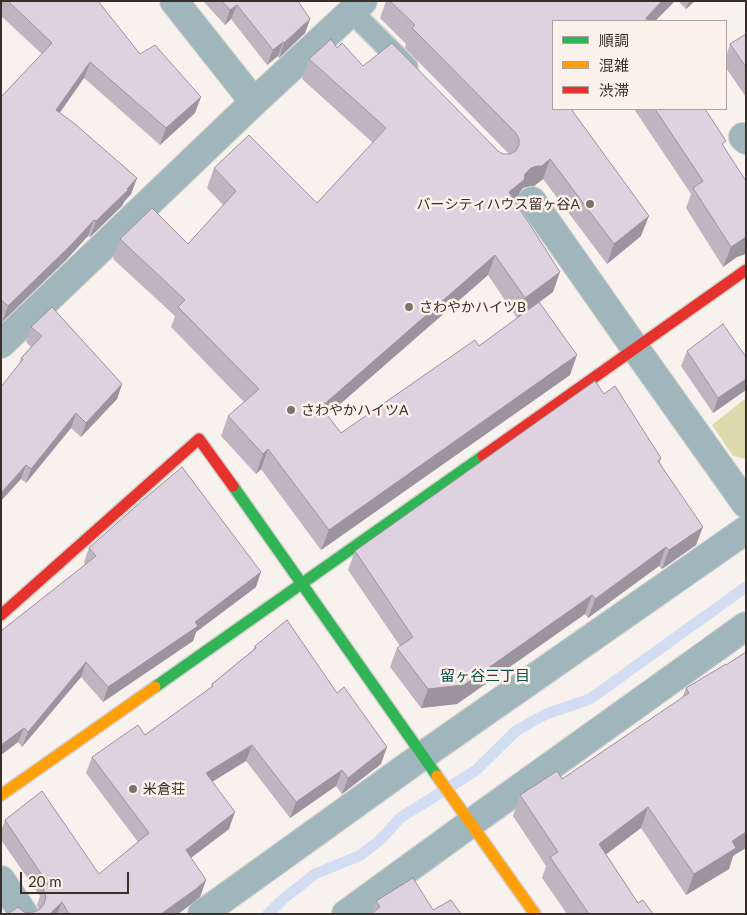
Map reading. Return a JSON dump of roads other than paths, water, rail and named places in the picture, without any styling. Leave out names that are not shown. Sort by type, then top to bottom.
[{"type":"street","points":[[174,1],[254,102]]},
{"type":"street","points":[[1,344],[254,102],[352,5]]},
{"type":"street","points":[[532,201],[746,504]]},
{"type":"street","points":[[1,795],[746,270]]},
{"type":"street","points":[[1,615],[199,439],[535,914]]},
{"type":"street","points":[[202,914],[427,762],[746,530]]},
{"type":"street","points":[[346,914],[466,816],[746,626]]},
{"type":"street","points":[[1,880],[24,914]]},
{"type":"lane","points":[[352,5],[419,80]]},
{"type":"waterway","points":[[268,914],[282,900],[315,874],[361,855],[381,839],[400,818],[475,771],[517,730],[546,714],[590,699],[746,587]]},
{"type":"place","name":"バーシティハウス留ヶ谷A","points":[[590,204]]},
{"type":"place","name":"さわやかハイツB","points":[[409,307]]},
{"type":"place","name":"さわやかハイツA","points":[[291,410]]},
{"type":"place","name":"米倉荘","points":[[133,789]]},
{"type":"district","name":"留ヶ谷三丁目","points":[[485,676]]}]
